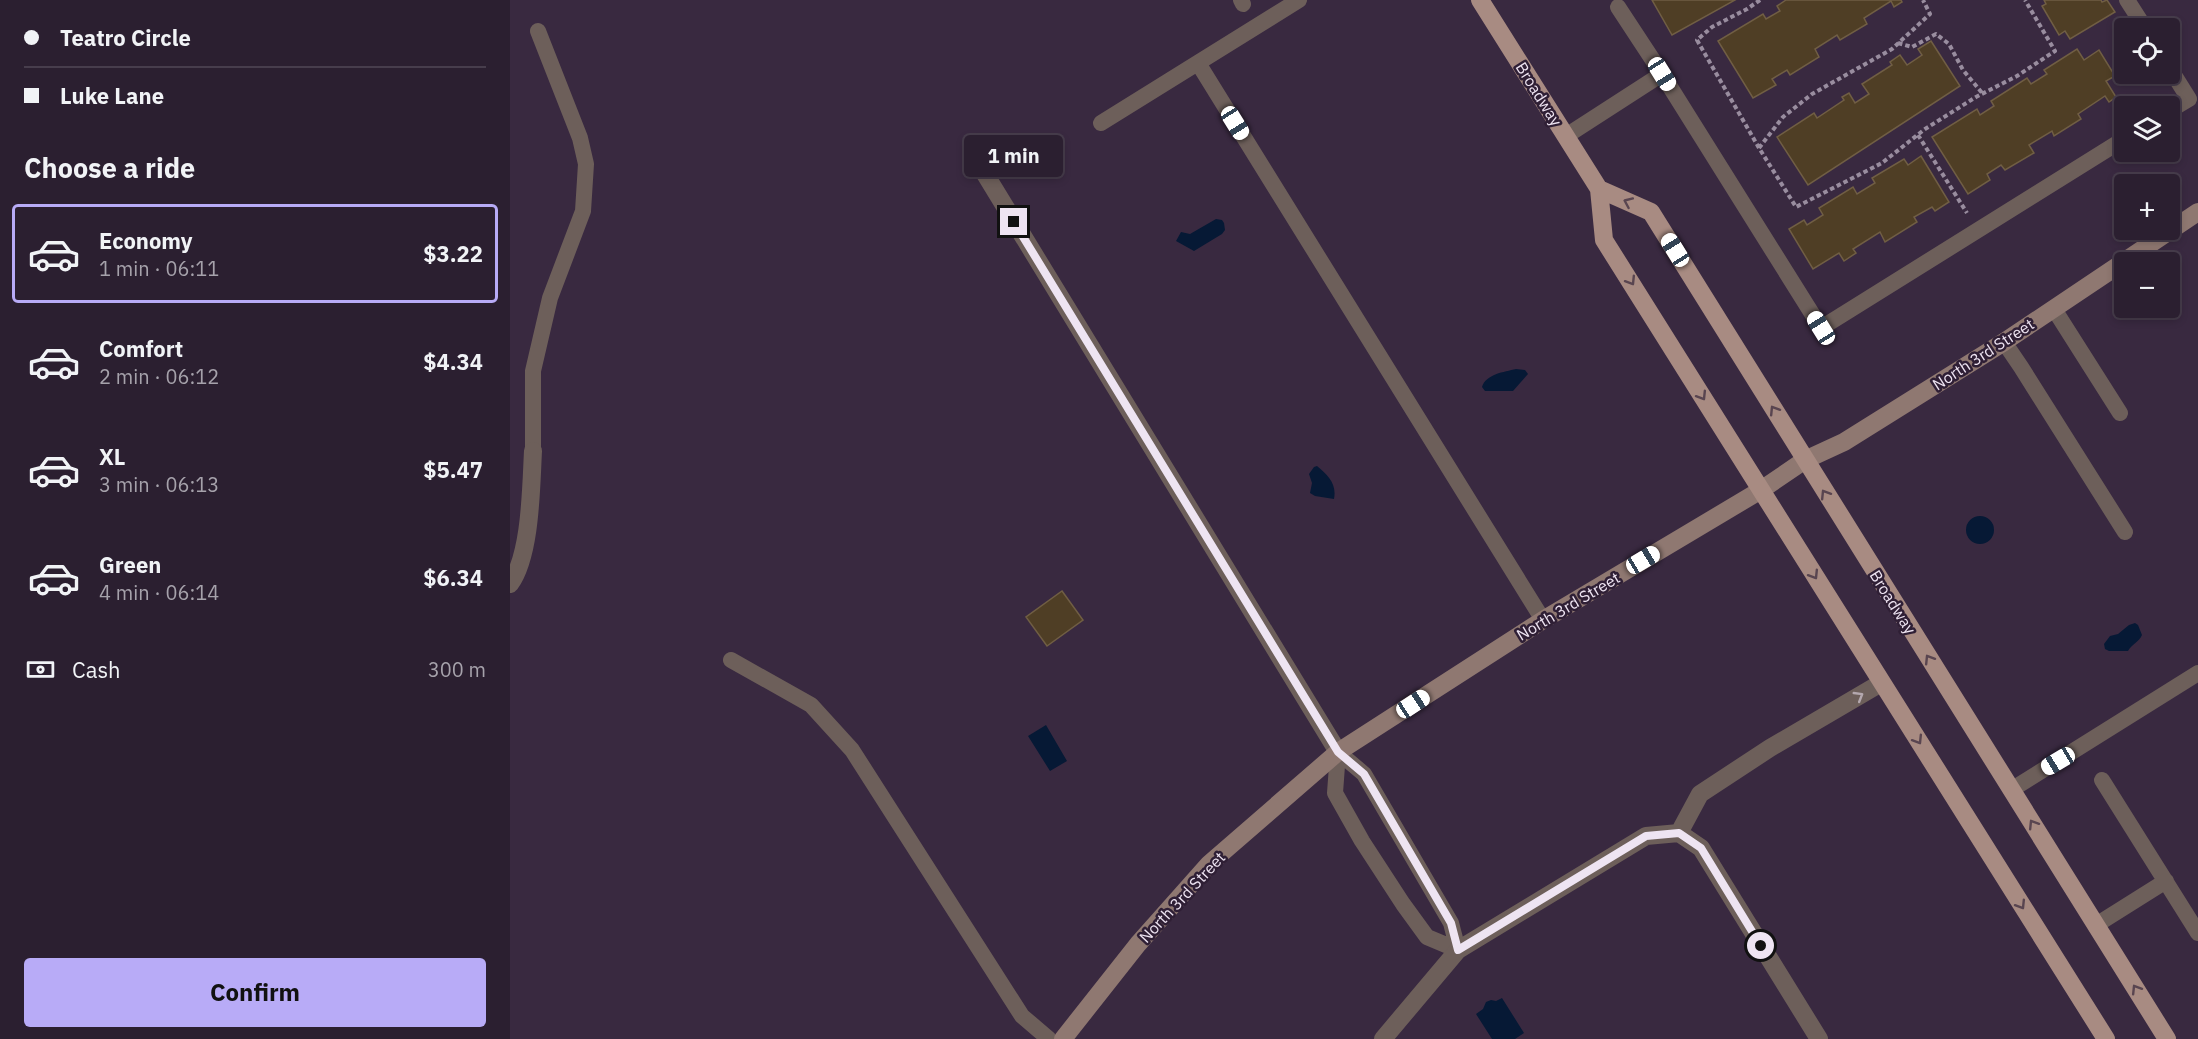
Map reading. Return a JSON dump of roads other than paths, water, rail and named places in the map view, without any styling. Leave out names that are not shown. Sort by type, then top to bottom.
[{"type":"main road","name":"Broadway","points":[[1480,0],[1599,189],[1604,240],[2106,1039]]},
{"type":"main road","name":"Broadway","points":[[1599,189],[1651,212],[2167,1039]]},
{"type":"street","points":[[979,164],[1338,752]]},
{"type":"street","name":"North 3rd Street","points":[[1063,1039],[1138,944],[1209,864],[1338,752],[1543,620],[1761,490],[1804,460],[1844,442],[2004,342],[2198,212]]},
{"type":"street","points":[[510,584],[517,574],[529,517],[533,451]]},
{"type":"street","points":[[1679,833],[1700,794],[1770,748],[1881,683]]},
{"type":"street","points":[[1383,1039],[1458,950],[1646,836],[1679,833],[1701,848],[1819,1039]]},
{"type":"lane","points":[[1101,123],[1299,0]]},
{"type":"lane","points":[[2127,0],[2139,18]]},
{"type":"lane","points":[[1618,7],[1821,328],[2114,145]]},
{"type":"lane","points":[[533,451],[533,371],[550,298],[583,211],[586,164],[580,138],[538,31]]},
{"type":"lane","points":[[1198,63],[1543,620]]},
{"type":"lane","points":[[1566,136],[1662,74]]},
{"type":"lane","points":[[2179,84],[2188,99],[2180,104]]},
{"type":"lane","points":[[2054,309],[2120,413]]},
{"type":"lane","points":[[2004,342],[2125,532]]},
{"type":"lane","points":[[731,660],[811,705],[852,750],[1022,1016],[1048,1039]]},
{"type":"lane","points":[[2011,790],[2198,672]]},
{"type":"lane","points":[[1338,752],[1364,774],[1451,923],[1458,950]]},
{"type":"lane","points":[[1338,752],[1335,793],[1362,841],[1427,937],[1458,950]]},
{"type":"lane","points":[[2102,780],[2198,933]]},
{"type":"lane","points":[[2096,925],[2166,881]]},
{"type":"water","points":[[1216,219],[1222,220],[1225,230],[1194,251],[1176,241],[1181,232],[1190,234]]},
{"type":"water","points":[[1516,369],[1525,370],[1528,374],[1513,391],[1485,391],[1482,387],[1491,376]]},
{"type":"water","points":[[1317,466],[1331,480],[1334,499],[1310,493],[1312,483],[1309,474]]},
{"type":"water","points":[[1980,516],[1990,520],[1994,530],[1990,540],[1980,544],[1970,540],[1966,530],[1970,520]]},
{"type":"water","points":[[2135,623],[2142,635],[2128,651],[2105,649],[2104,644],[2110,636],[2118,634]]},
{"type":"water","points":[[1046,725],[1067,761],[1050,771],[1028,736]]},
{"type":"water","points":[[1502,998],[1524,1033],[1515,1039],[1492,1039],[1476,1014],[1483,1009],[1486,1002]]}]
